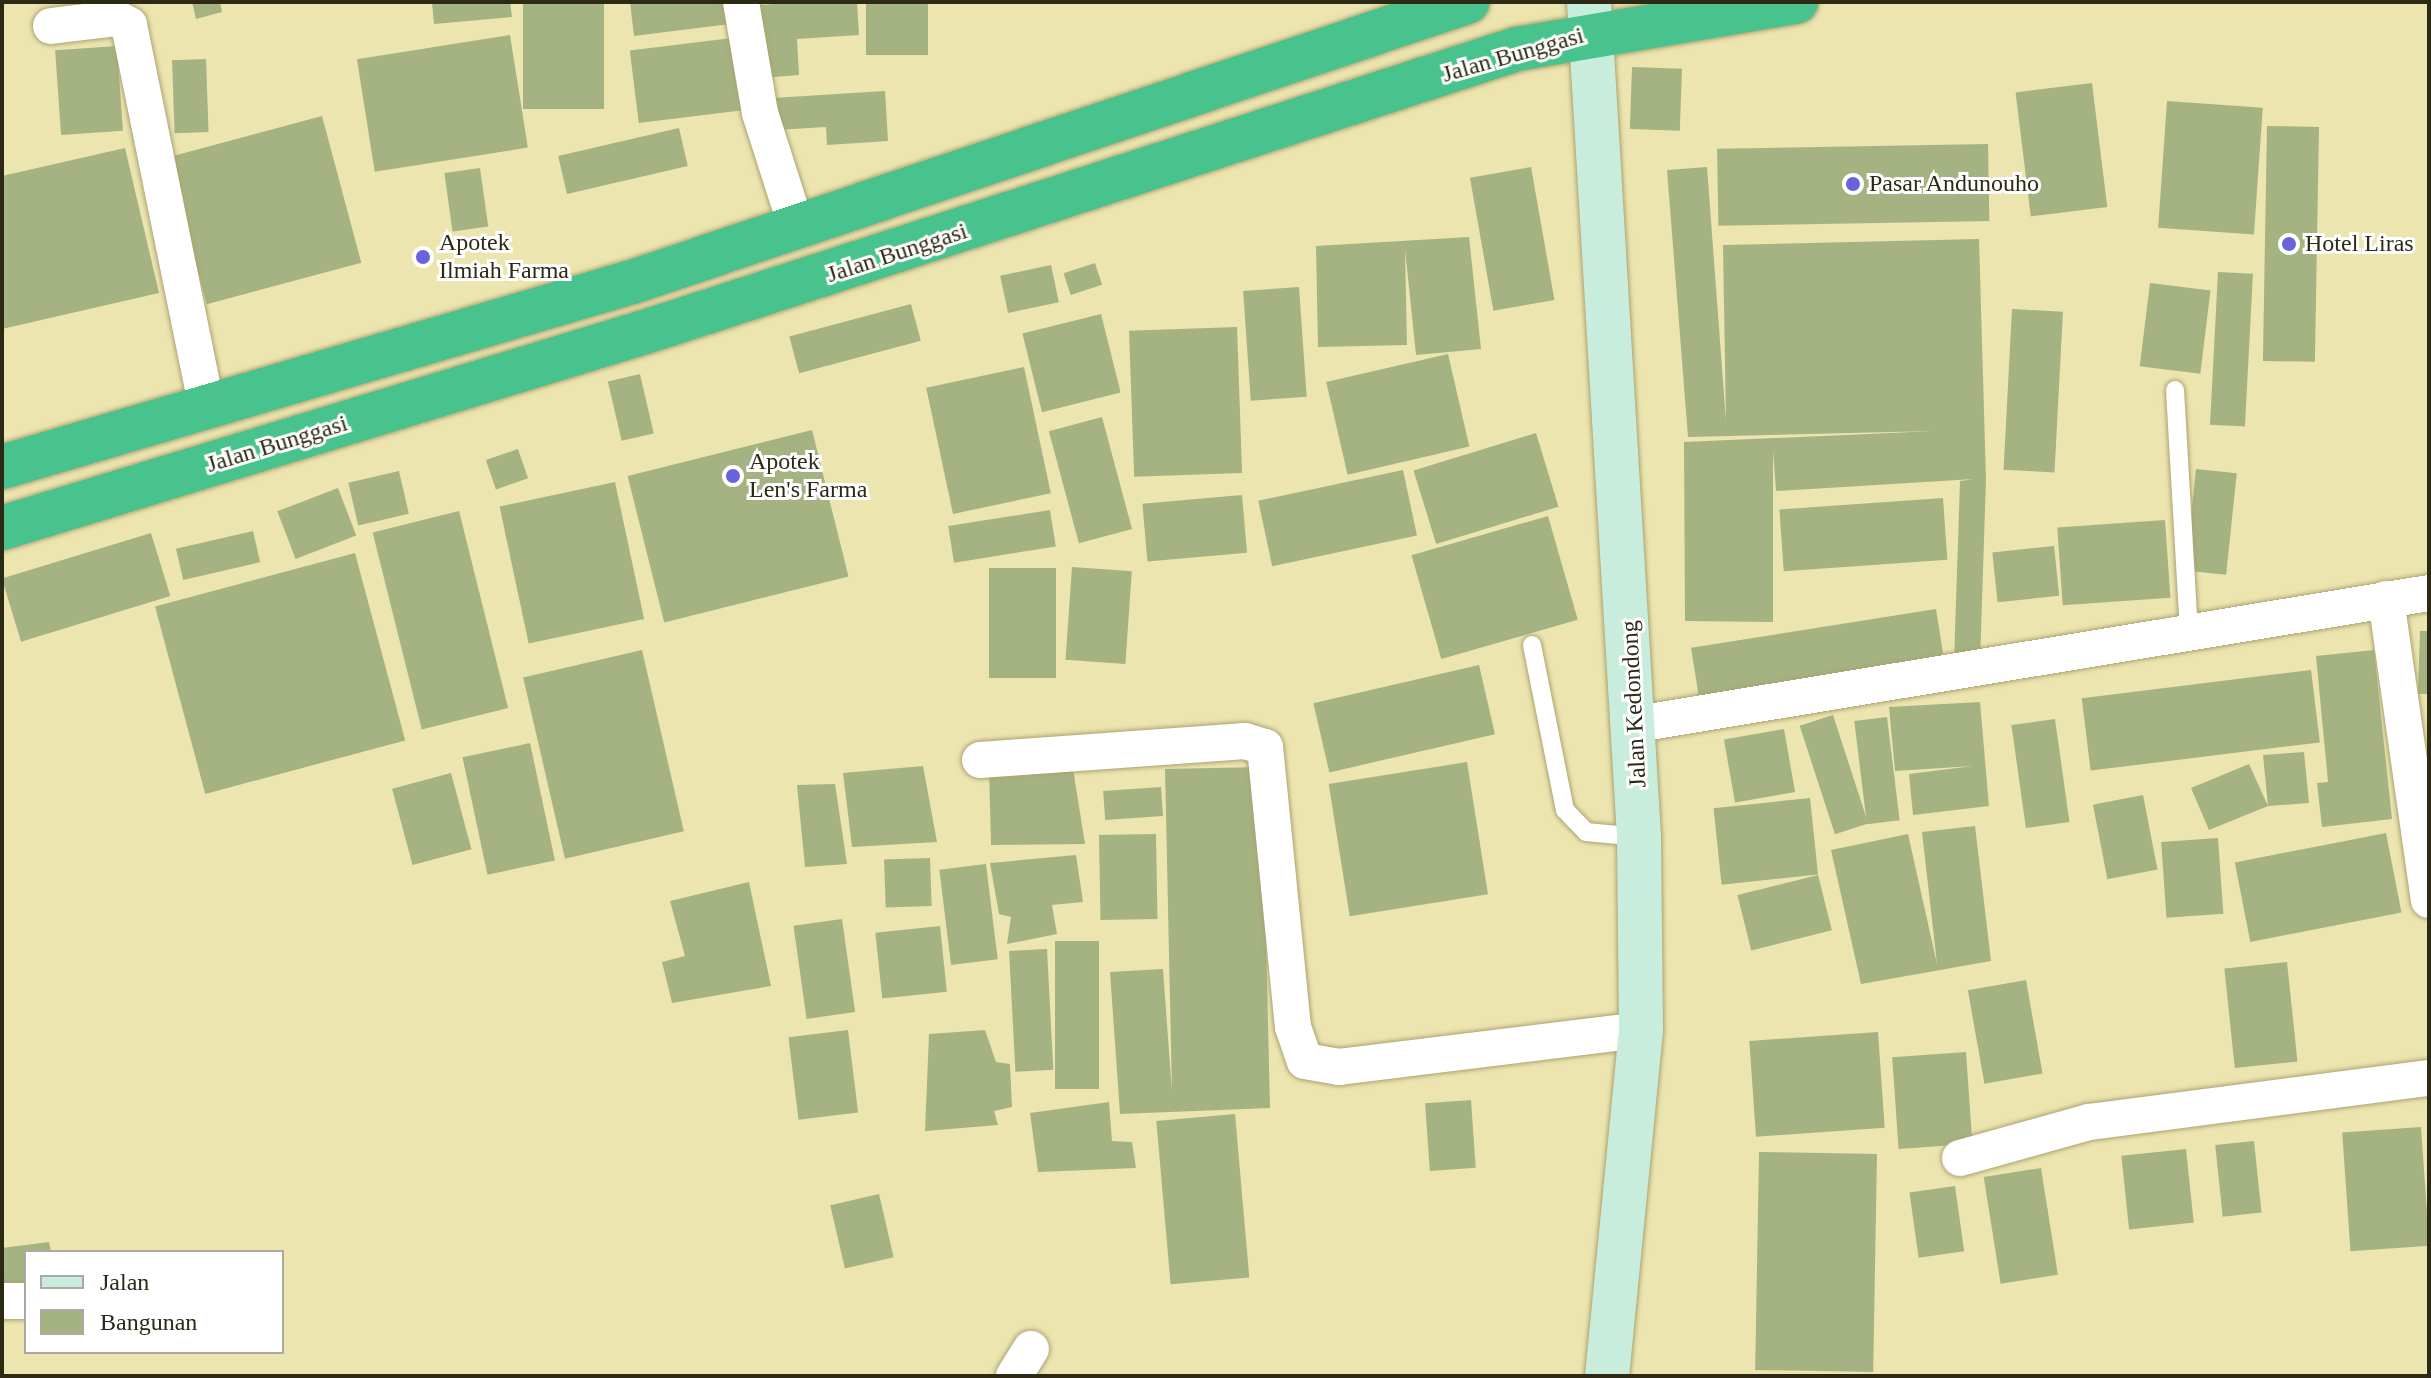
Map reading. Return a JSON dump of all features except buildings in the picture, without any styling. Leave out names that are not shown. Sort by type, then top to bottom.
[{"type":"highway","points":[[2,467],[635,281],[1467,2]]},
{"type":"highway","name":"Jalan Bunggasi","points":[[2,528],[648,331],[1517,49],[1590,17],[1796,2]]},
{"type":"highway","points":[[635,281],[648,331]]},
{"type":"street","points":[[741,2],[760,113],[796,226]]},
{"type":"street","name":"Jalan Kedondong","points":[[1590,17],[1637,724],[1639,837],[1641,1030],[1607,1376]]},
{"type":"street","points":[[51,26],[116,18],[129,25],[206,405]]},
{"type":"street","points":[[1637,724],[2429,593]]},
{"type":"street","points":[[2386,599],[2429,900]]},
{"type":"street","points":[[980,760],[1245,741],[1265,747],[1293,1027],[1305,1061],[1339,1067],[1641,1030]]},
{"type":"street","points":[[1960,1158],[2089,1122],[2429,1078]]},
{"type":"street","points":[[2,1301],[24,1301]]},
{"type":"lane","points":[[2175,390],[2189,633]]},
{"type":"lane","points":[[1532,645],[1565,810],[1586,832],[1639,837]]},
{"type":"place","name":"Pasar Andunouho","points":[[1853,184]]},
{"type":"place","name":"Hotel Liras","points":[[2289,244]]},
{"type":"place","name":"Apotek Ilmiah Farma","points":[[423,257]]},
{"type":"place","name":"Apotek Len's Farma","points":[[733,476]]}]
